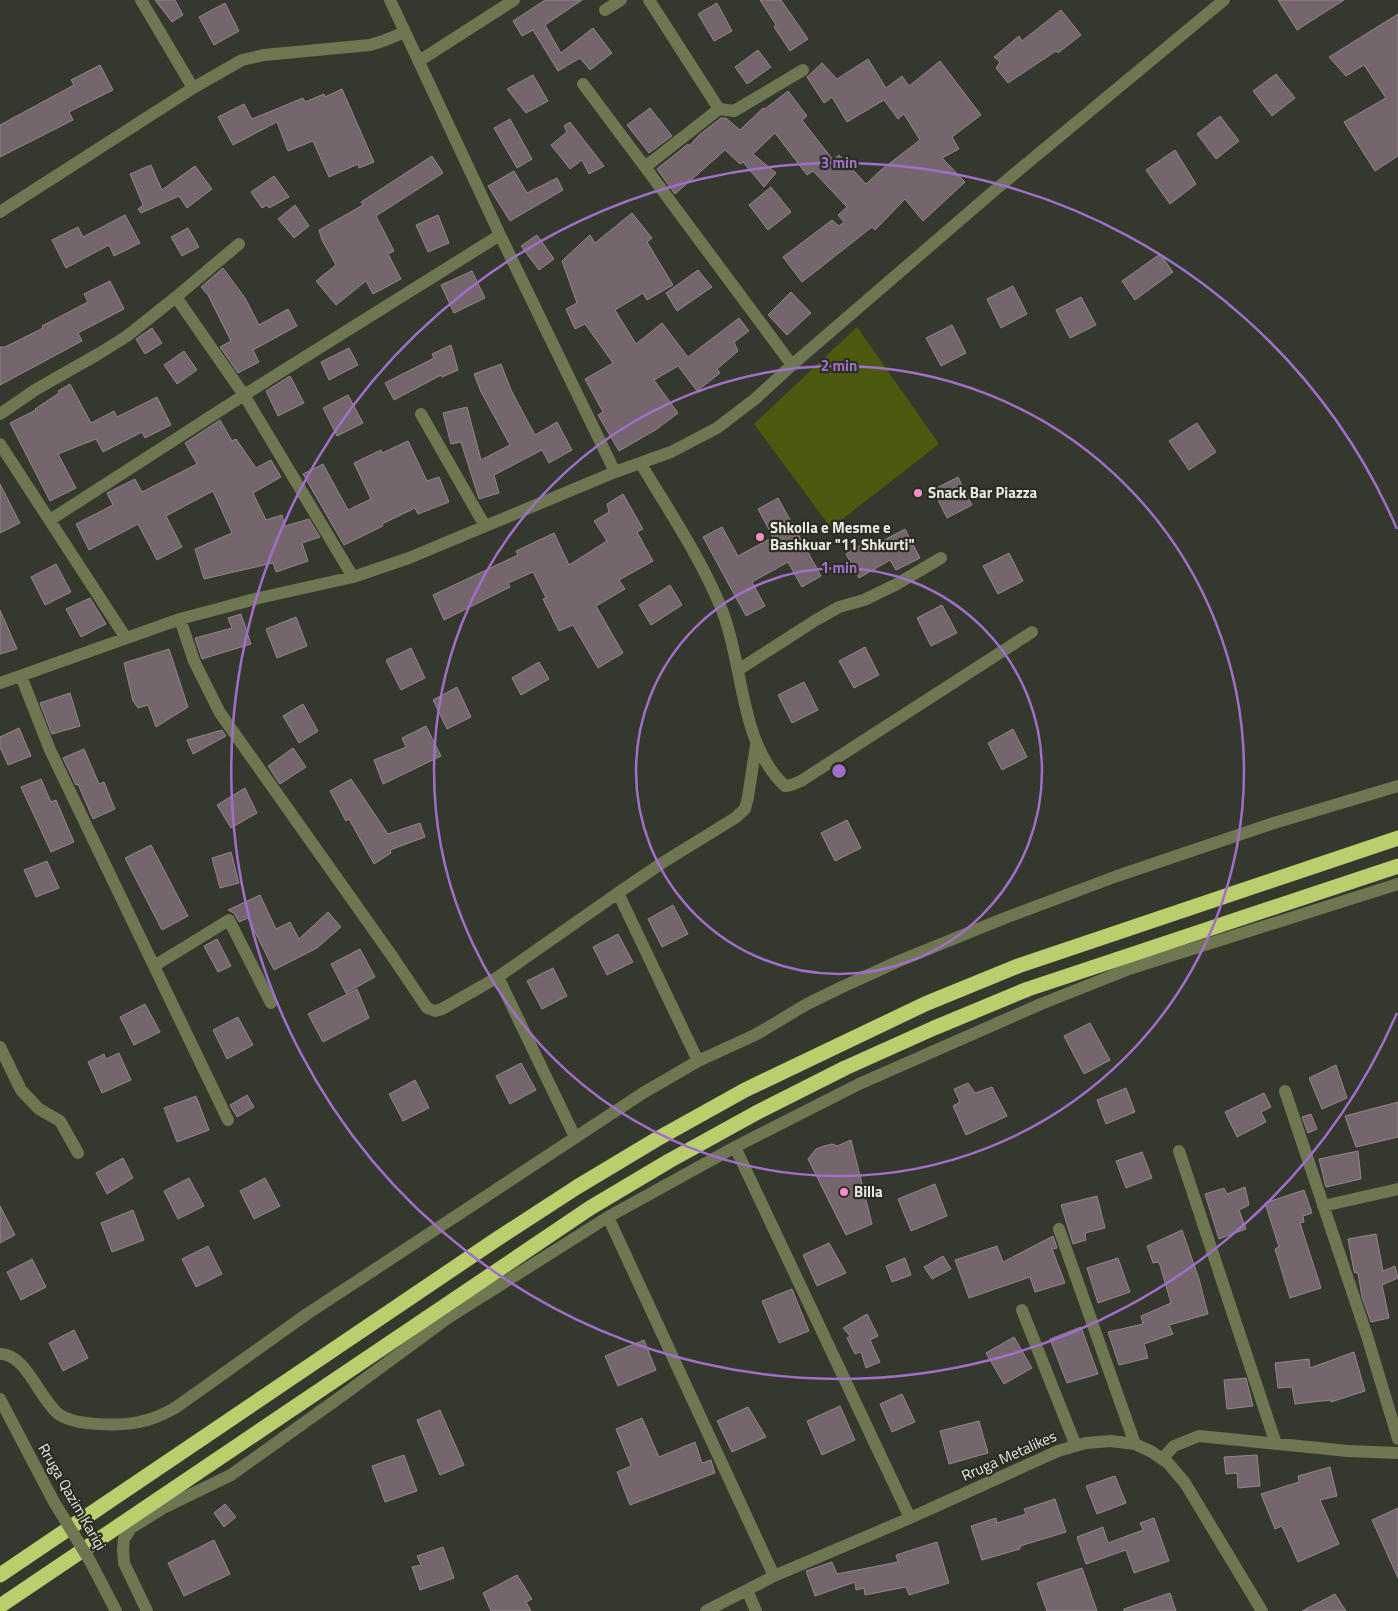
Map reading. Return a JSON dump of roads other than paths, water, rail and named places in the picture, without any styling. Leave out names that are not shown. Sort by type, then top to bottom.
[{"type":"highway","points":[[0,1575],[529,1218],[649,1144],[745,1090],[925,1004],[1018,966],[1398,838]]},
{"type":"highway","points":[[0,1606],[590,1208],[669,1161],[756,1113],[845,1068],[1028,989],[1398,866]]},
{"type":"street","points":[[141,0],[193,88]]},
{"type":"street","points":[[390,0],[500,236],[615,472]]},
{"type":"street","points":[[419,61],[514,0]]},
{"type":"street","points":[[605,10],[620,0]]},
{"type":"street","points":[[649,0],[719,108],[734,111],[803,70]]},
{"type":"street","points":[[0,683],[180,619],[259,598],[353,577],[409,558],[615,472],[671,452],[717,428],[755,399],[994,190],[1224,0]]},
{"type":"street","points":[[0,212],[230,66],[251,57],[370,45],[406,32]]},
{"type":"street","points":[[583,84],[792,365]]},
{"type":"street","points":[[644,167],[719,108]]},
{"type":"street","points":[[50,520],[244,395],[500,236]]},
{"type":"street","points":[[0,414],[35,390],[120,340],[176,298],[239,244]]},
{"type":"street","points":[[176,298],[244,395],[353,577]]},
{"type":"street","points":[[421,414],[485,526]]},
{"type":"street","points":[[0,444],[126,638]]},
{"type":"street","points":[[641,464],[708,579],[722,611],[732,641],[756,744],[771,772],[784,786],[801,781],[1032,632]]},
{"type":"street","points":[[738,670],[831,611],[864,600],[897,584],[941,558]]},
{"type":"street","points":[[180,619],[194,661],[220,713],[427,1008],[435,1011],[442,1009],[498,977],[662,863],[735,818],[745,809],[756,744]]},
{"type":"street","points":[[21,676],[50,750],[228,1120]]},
{"type":"street","points":[[0,1354],[10,1355],[16,1360],[42,1395],[60,1415],[77,1421],[101,1424],[126,1424],[153,1418],[175,1408],[307,1314],[643,1092],[698,1061],[756,1034],[807,1004],[899,961],[1005,918],[1117,876],[1274,823],[1398,786]]},
{"type":"street","points":[[147,1611],[124,1563],[124,1539],[131,1528],[165,1507],[230,1475],[343,1396],[448,1318],[608,1217],[735,1147],[859,1084],[1040,1004],[1129,969],[1398,884]]},
{"type":"street","points":[[618,893],[698,1061]]},
{"type":"street","points":[[154,966],[229,920],[271,1003]]},
{"type":"street","points":[[498,977],[575,1138]]},
{"type":"street","points":[[0,1047],[21,1090],[39,1109],[60,1121],[78,1152]]},
{"type":"street","points":[[1285,1091],[1367,1336],[1398,1439]]},
{"type":"street","points":[[735,1147],[910,1518]]},
{"type":"street","points":[[1178,1151],[1276,1444]]},
{"type":"street","points":[[1323,1206],[1398,1189]]},
{"type":"street","points":[[608,1217],[774,1576]]},
{"type":"street","points":[[1059,1229],[1135,1444]]},
{"type":"street","points":[[1022,1310],[1076,1446]]},
{"type":"street","name":"Rruga Qazim Kariqi","points":[[0,1399],[61,1515],[90,1561],[116,1611]]},
{"type":"street","points":[[1162,1459],[1174,1446],[1199,1436],[1348,1451],[1398,1453]]},
{"type":"street","name":"Rruga Metalikes","points":[[706,1611],[774,1576],[910,1518],[1058,1451],[1086,1443],[1111,1440],[1135,1444],[1168,1463],[1185,1484],[1262,1611]]},
{"type":"street","points":[[747,1590],[756,1611]]},
{"type":"place","name":"Snack Bar Piazza","points":[[918,493]]},
{"type":"place","name":"Shkolla e Mesme e Bashkuar \"11 Shkurti\"","points":[[760,537]]},
{"type":"place","name":"Billa","points":[[844,1192]]}]
